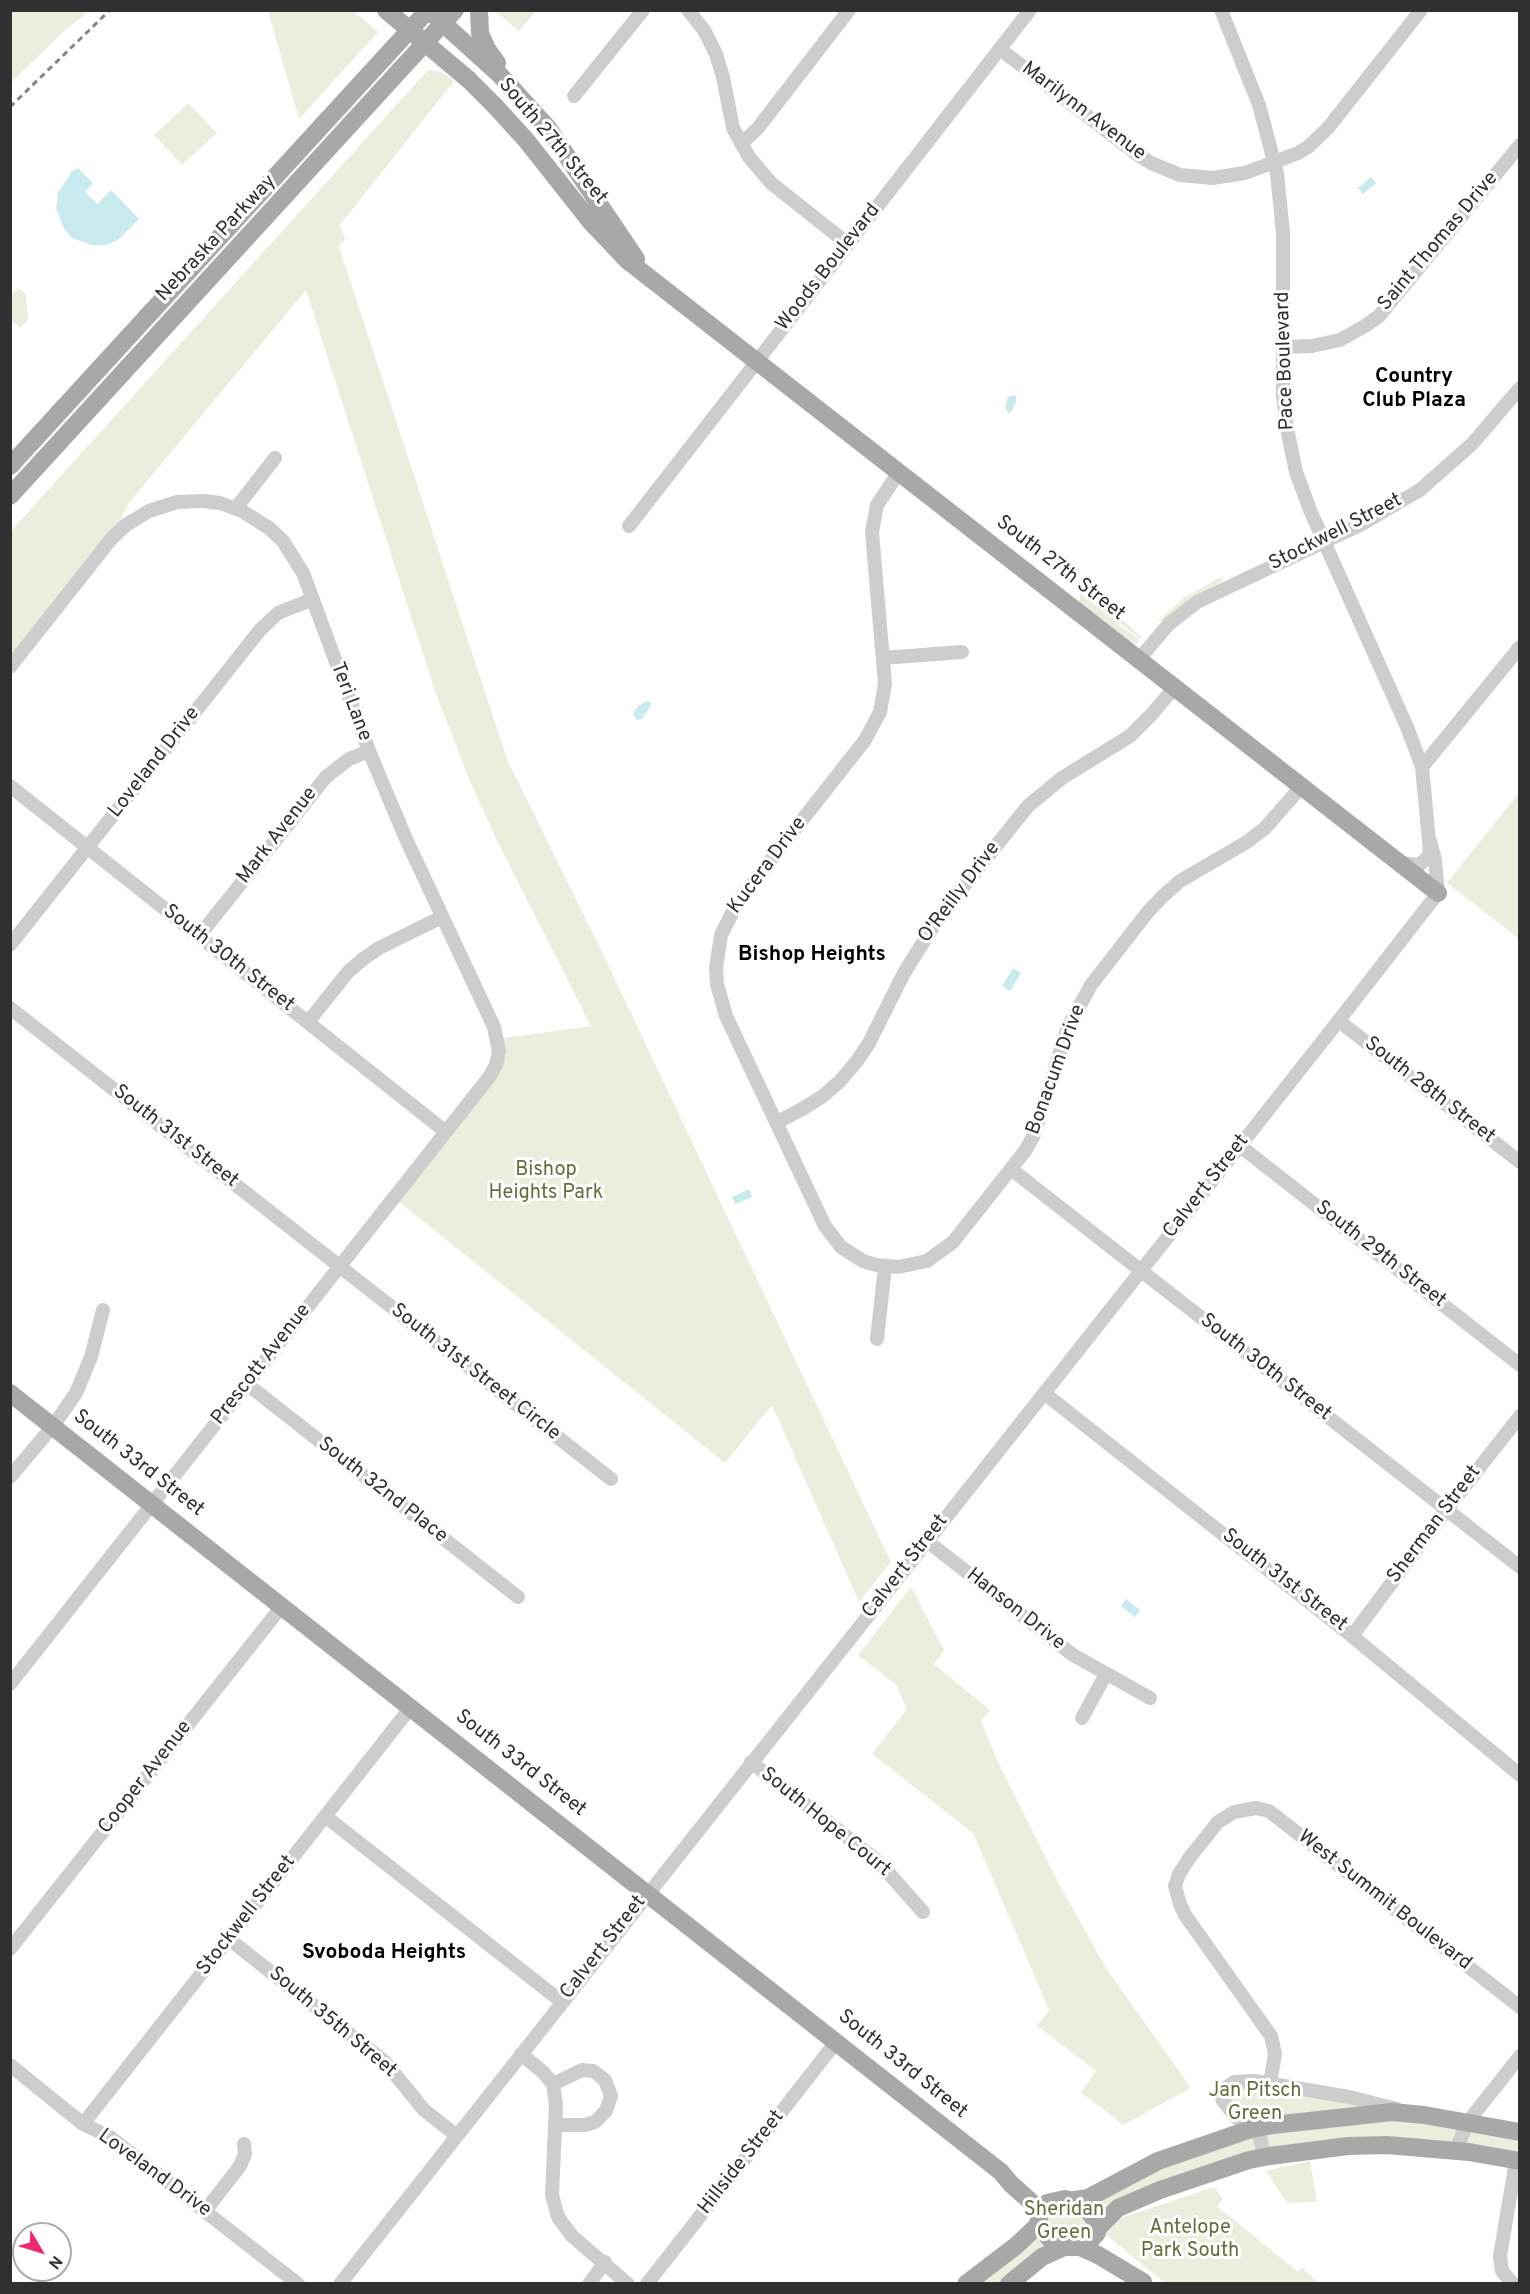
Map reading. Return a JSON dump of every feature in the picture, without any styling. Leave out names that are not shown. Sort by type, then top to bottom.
[{"type":"main road","name":"South 27th Street","points":[[386,10],[495,106],[523,136],[566,193],[611,245],[1438,892]]},
{"type":"main road","name":"South 27th Street","points":[[428,10],[449,17],[519,94],[564,148],[631,252],[655,281]]},
{"type":"main road","name":"Nebraska Parkway","points":[[10,466],[428,10]]},
{"type":"main road","points":[[479,10],[480,33],[483,42],[519,94]]},
{"type":"main road","name":"Nebraska Parkway","points":[[11,496],[449,17]]},
{"type":"main road","points":[[566,193],[581,192],[600,204]]},
{"type":"main road","name":"South 33rd Street","points":[[10,1393],[1001,2172],[1024,2195],[1039,2218]]},
{"type":"main road","points":[[966,2283],[1026,2238],[1047,2203],[1055,2200],[1088,2198],[1158,2161],[1251,2129],[1297,2121],[1392,2112],[1424,2115],[1520,2132]]},
{"type":"main road","points":[[1009,2283],[1042,2257],[1087,2244],[1118,2208],[1184,2181],[1254,2158],[1348,2146],[1387,2145],[1456,2150],[1518,2161]]},
{"type":"main road","name":"South 33rd Street","points":[[1001,2172],[1017,2178],[1055,2200]]},
{"type":"main road","points":[[1075,2200],[1088,2209],[1097,2230],[1144,2283]]},
{"type":"main road","points":[[1039,2218],[1049,2238],[1098,2255],[1144,2283]]},
{"type":"street","points":[[574,96],[643,10]]},
{"type":"street","points":[[688,10],[704,30],[716,54],[723,77],[730,117],[741,144],[754,165],[771,183],[848,244]]},
{"type":"street","points":[[741,144],[758,128],[849,10]]},
{"type":"street","name":"Woods Boulevard","points":[[629,526],[1030,10]]},
{"type":"street","name":"Pace Boulevard","points":[[1221,10],[1259,105],[1275,162],[1283,233],[1283,396],[1291,452],[1302,492],[1407,727],[1422,766]]},
{"type":"street","name":"Marilynn Avenue","points":[[1000,49],[1144,159],[1180,175],[1213,178],[1245,173],[1275,162],[1298,153],[1318,138],[1421,10]]},
{"type":"street","name":"Saint Thomas Drive","points":[[1282,347],[1312,346],[1334,342],[1359,330],[1378,316],[1520,145]]},
{"type":"street","name":"Stockwell Street","points":[[1139,659],[1169,624],[1197,602],[1373,519],[1420,490],[1472,444],[1520,388]]},
{"type":"street","points":[[236,508],[274,458]]},
{"type":"street","name":"Kucera Drive","points":[[885,1267],[851,1255],[832,1237],[825,1226],[720,1000],[717,984],[717,951],[727,920],[737,903],[874,727],[884,697],[883,658],[872,532],[877,505],[899,472]]},
{"type":"street","name":"Teri Lane","points":[[10,667],[112,538],[134,519],[169,504],[204,501],[236,508],[256,518],[283,541],[303,573],[369,751],[442,917],[494,1027],[497,1039]]},
{"type":"street","name":"Loveland Drive","points":[[10,945],[268,621],[292,606],[313,599]]},
{"type":"street","points":[[1438,892],[1422,766],[1520,647]]},
{"type":"street","points":[[883,658],[962,652]]},
{"type":"street","name":"O'Reilly Drive","points":[[776,1123],[823,1096],[857,1061],[939,917],[1028,806],[1062,778],[1130,736],[1151,716],[1175,687]]},
{"type":"street","name":"Mark Avenue","points":[[199,936],[326,777],[349,759],[369,751]]},
{"type":"street","name":"South 30th Street","points":[[10,786],[446,1132]]},
{"type":"street","name":"Bonacum Drive","points":[[885,1267],[911,1266],[927,1261],[941,1253],[953,1242],[1011,1169],[1033,1137],[1068,1027],[1091,985],[1163,896],[1200,868],[1247,842],[1281,812],[1302,786]]},
{"type":"street","points":[[1399,862],[1414,866],[1422,863],[1428,857],[1430,841]]},
{"type":"street","name":"Calvert Street","points":[[340,2283],[1339,1021],[1438,892]]},
{"type":"street","points":[[308,1022],[348,972],[363,959],[379,948],[442,917]]},
{"type":"street","name":"South 31st Street","points":[[10,1008],[339,1266]]},
{"type":"street","name":"South 28th Street","points":[[1339,1021],[1520,1162]]},
{"type":"street","name":"Prescott Avenue","points":[[10,1684],[490,1076],[496,1065],[499,1051],[497,1039]]},
{"type":"street","name":"South 29th Street","points":[[1240,1146],[1520,1365]]},
{"type":"street","name":"South 30th Street","points":[[1011,1169],[1520,1567]]},
{"type":"street","name":"South 31st Street Circle","points":[[339,1266],[611,1479]]},
{"type":"street","points":[[877,1339],[885,1267]]},
{"type":"street","points":[[10,1477],[76,1393],[85,1375],[103,1310]]},
{"type":"street","name":"South 32nd Place","points":[[247,1384],[518,1597]]},
{"type":"street","name":"South 31st Street","points":[[1044,1393],[1353,1636],[1520,1775]]},
{"type":"street","name":"Sherman Street","points":[[1353,1636],[1446,1510],[1520,1416]]},
{"type":"street","name":"Hanson Drive","points":[[927,1541],[1051,1640],[1150,1698]]},
{"type":"street","name":"Cooper Avenue","points":[[10,1950],[282,1606]]},
{"type":"street","points":[[1082,1718],[1106,1674]]},
{"type":"street","name":"Stockwell Street","points":[[83,2124],[411,1707]]},
{"type":"street","name":"South Hope Court","points":[[751,1762],[870,1855],[923,1912]]},
{"type":"street","name":"West Summit Boulevard","points":[[1270,2084],[1275,2054],[1271,2036],[1185,1915],[1175,1886],[1183,1866],[1218,1822],[1243,1809],[1256,1808],[1278,1818],[1520,2007]]},
{"type":"street","points":[[325,1816],[562,2002]]},
{"type":"street","name":"South 35th Street","points":[[229,1939],[385,2062],[424,2110],[457,2136]]},
{"type":"street","name":"Hillside Street","points":[[647,2283],[836,2042]]},
{"type":"street","points":[[521,2054],[543,2072],[553,2084],[555,2125],[552,2195],[558,2217],[572,2236],[628,2283]]},
{"type":"street","points":[[1456,2150],[1467,2123],[1520,2056]]},
{"type":"street","name":"Loveland Drive","points":[[10,2066],[83,2124],[110,2137],[298,2283]]},
{"type":"street","points":[[553,2084],[582,2070],[593,2071],[605,2080],[610,2096],[606,2111],[595,2122],[585,2125],[555,2125]]},
{"type":"street","points":[[1254,2158],[1263,2145],[1260,2137],[1235,2115],[1223,2101],[1221,2095],[1223,2090],[1234,2082],[1243,2080],[1348,2097],[1424,2115]]},
{"type":"street","points":[[205,2211],[240,2166],[245,2154],[244,2144]]},
{"type":"street","points":[[1513,2283],[1502,2271],[1500,2256],[1518,2161]]},
{"type":"street","points":[[589,2283],[605,2262]]},
{"type":"green space","points":[[11,10],[90,11],[66,29],[11,83]]},
{"type":"green space","points":[[268,11],[353,11],[378,32],[299,119]]},
{"type":"green space","points":[[495,11],[536,11],[519,31]]},
{"type":"green space","name":"Bishop Heights Park","points":[[428,70],[442,72],[454,81],[340,225],[345,239],[339,247],[507,759],[602,952],[891,1562],[859,1602],[772,1405],[725,1463],[394,1198],[490,1076],[497,1039],[591,1026],[497,841],[467,774],[436,694],[306,290],[128,504],[112,538],[11,667],[11,531]]},
{"type":"green space","points":[[188,103],[217,133],[182,165],[154,135]]},
{"type":"green space","points":[[19,288],[26,295],[28,320],[20,328],[10,319],[11,296]]},
{"type":"green space","points":[[1223,576],[1221,582],[1191,599],[1165,620],[1158,621],[1185,597]]},
{"type":"green space","points":[[1083,589],[1142,637],[1140,639],[1081,592]]},
{"type":"green space","points":[[1080,593],[1139,640],[1137,644],[1130,642],[1080,603]]},
{"type":"green space","points":[[1519,793],[1519,939],[1447,883]]},
{"type":"green space","points":[[911,1587],[944,1650],[934,1664],[990,1710],[981,1722],[998,1762],[1059,1884],[1106,1968],[1191,2088],[1123,2125],[1081,2092],[1096,2071],[1037,2026],[1049,2010],[973,1833],[872,1754],[907,1709],[896,1685],[858,1655]]},
{"type":"green space","name":"Sheridan Green","points":[[1234,2082],[1519,2132],[1519,2161],[1387,2145],[1215,2170],[1098,2227],[1009,2283],[966,2284],[1037,2219],[1065,2199],[1251,2129],[1223,2101]]},
{"type":"green space","name":"Antelope Park South","points":[[1310,2161],[1317,2202],[1287,2203],[1266,2171]]},
{"type":"green space","name":"Antelope Park South","points":[[1214,2187],[1223,2199],[1217,2206],[1298,2272],[1302,2268],[1318,2283],[1165,2283],[1105,2234],[1108,2225],[1124,2217]]},
{"type":"water","points":[[78,168],[93,183],[85,192],[97,204],[111,190],[139,219],[118,240],[106,245],[92,245],[72,238],[63,227],[56,208],[58,192],[71,174],[69,173]]},
{"type":"water","points":[[1371,177],[1376,183],[1363,194],[1358,188]]},
{"type":"water","points":[[1016,396],[1016,402],[1012,411],[1008,413],[1005,408],[1008,397]]},
{"type":"water","points":[[646,701],[650,702],[651,706],[642,719],[637,720],[634,712]]},
{"type":"water","points":[[1013,968],[1021,973],[1010,991],[1002,986]]},
{"type":"water","points":[[749,1189],[752,1197],[735,1204],[732,1197]]},
{"type":"water","points":[[1126,1599],[1140,1610],[1135,1617],[1121,1606]]},
{"type":"railway","points":[[10,107],[110,10]]},
{"type":"district","name":"Country Club Plaza","points":[[1414,390]]},
{"type":"district","name":"Bishop Heights","points":[[812,956]]},
{"type":"district","name":"Svoboda Heights","points":[[384,1954]]},
{"type":"park label","name":"Jan Pitsch Green","points":[[1255,2104]]}]
